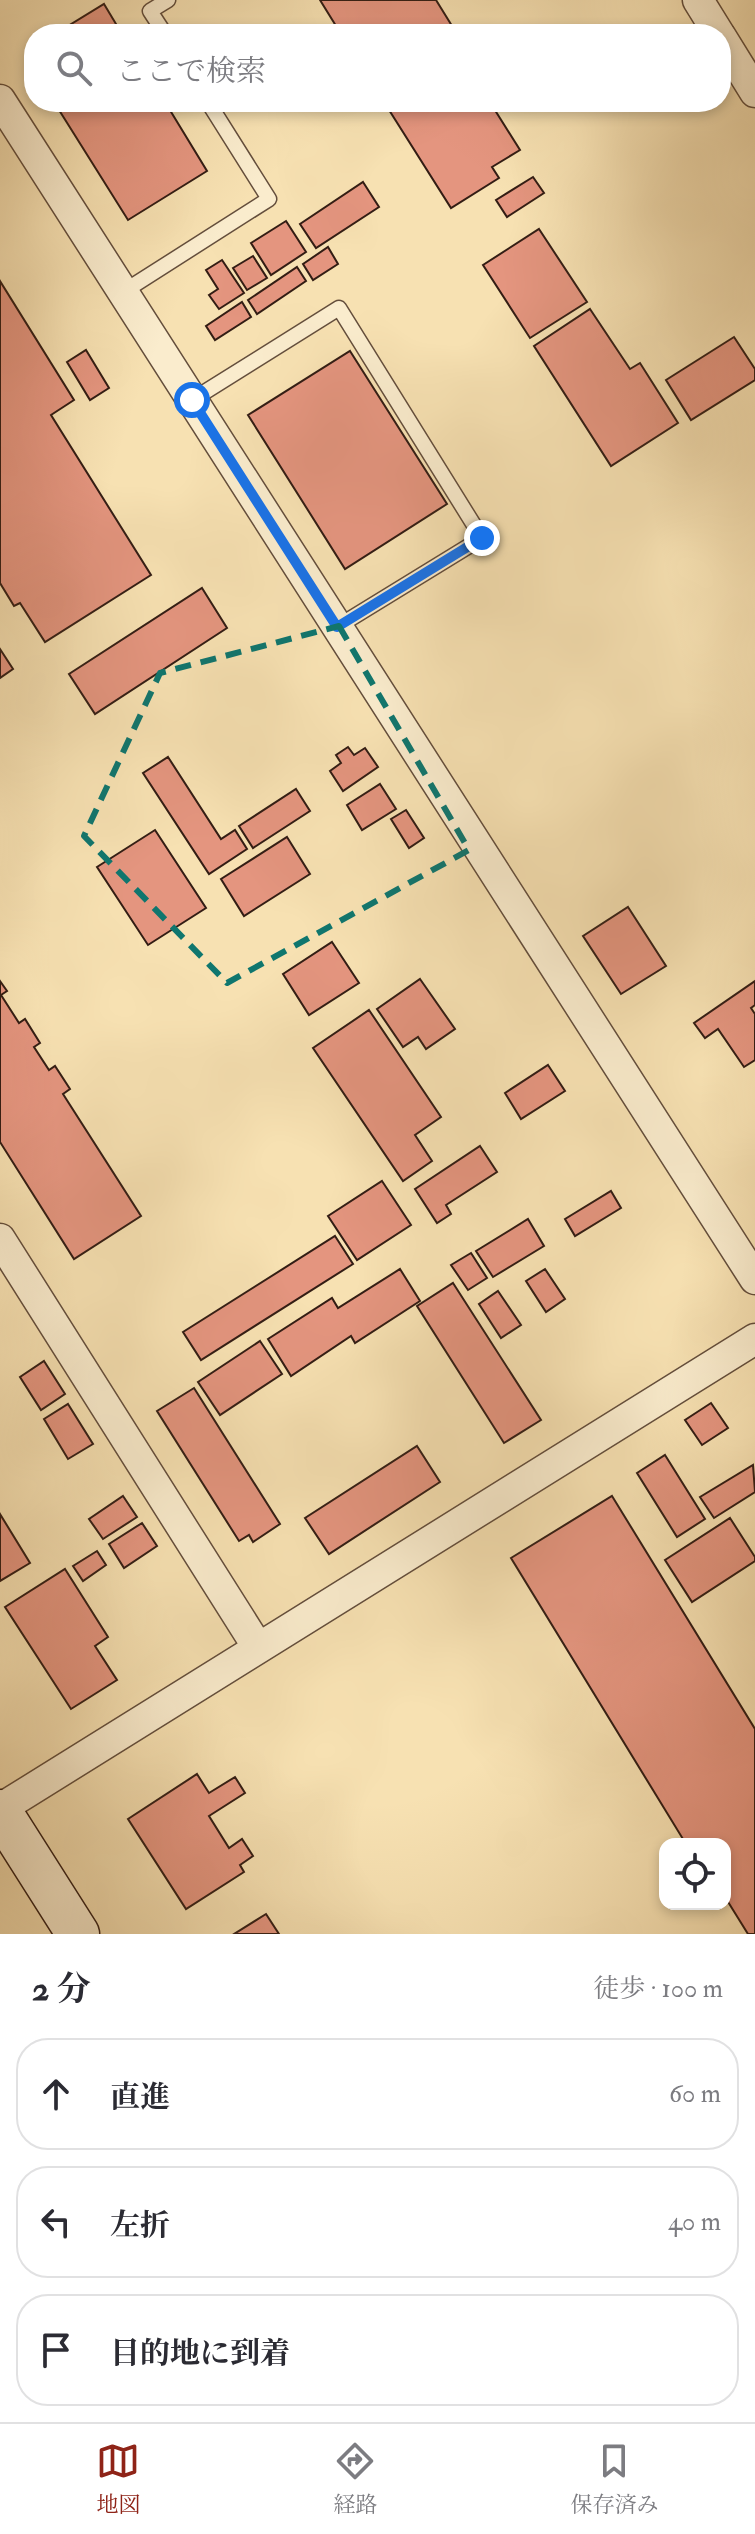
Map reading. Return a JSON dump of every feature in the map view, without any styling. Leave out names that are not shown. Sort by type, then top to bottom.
[{"type":"main road","points":[[0,1810],[78,1934]]},
{"type":"street","points":[[698,0],[713,24]]},
{"type":"street","points":[[731,54],[755,92]]},
{"type":"street","points":[[0,100],[755,1279]]},
{"type":"street","points":[[0,1239],[257,1646]]},
{"type":"street","points":[[0,1810],[257,1646],[755,1339]]},
{"type":"lane","points":[[158,24],[150,11],[168,0]]},
{"type":"lane","points":[[123,292],[269,199],[214,112]]},
{"type":"lane","points":[[192,400],[339,308],[482,538],[337,627]]},
{"type":"highlighted area","points":[[339,626],[469,850],[227,983],[84,836],[160,673]]},
{"type":"building","points":[[320,0],[436,0],[451,24],[335,24]]},
{"type":"building","points":[[104,4],[116,24],[71,24]]},
{"type":"building","points":[[60,112],[171,112],[207,171],[128,220]]},
{"type":"building","points":[[390,112],[496,112],[520,150],[492,167],[499,178],[451,208]]},
{"type":"building","points":[[533,177],[544,193],[507,217],[496,200]]},
{"type":"building","points":[[363,182],[379,207],[316,248],[300,224]]},
{"type":"building","points":[[286,221],[306,252],[271,275],[251,243]]},
{"type":"building","points":[[539,229],[587,302],[530,338],[483,265]]},
{"type":"building","points":[[328,247],[338,264],[313,280],[303,264]]},
{"type":"building","points":[[253,256],[267,278],[247,290],[233,268]]},
{"type":"building","points":[[222,260],[244,293],[219,309],[209,295],[218,289],[206,270]]},
{"type":"building","points":[[297,267],[306,281],[257,314],[248,300]]},
{"type":"building","points":[[0,281],[74,400],[51,415],[151,575],[45,642],[20,603],[14,606],[0,583]]},
{"type":"building","points":[[242,302],[251,317],[215,340],[206,326]]},
{"type":"building","points":[[590,309],[630,369],[640,363],[678,423],[611,466],[534,346]]},
{"type":"building","points":[[734,337],[755,369],[755,380],[691,420],[666,380]]},
{"type":"building","points":[[86,350],[109,388],[90,400],[67,362]]},
{"type":"building","points":[[350,351],[447,504],[345,569],[248,415]]},
{"type":"building","points":[[202,588],[227,628],[95,714],[69,674]]},
{"type":"building","points":[[0,649],[13,669],[0,678]]},
{"type":"building","points":[[348,747],[354,755],[365,748],[378,767],[343,791],[330,771],[341,763],[336,755]]},
{"type":"building","points":[[168,757],[221,839],[235,830],[247,849],[209,874],[143,773]]},
{"type":"building","points":[[380,784],[396,809],[362,830],[347,805]]},
{"type":"building","points":[[296,789],[310,811],[253,848],[239,826]]},
{"type":"building","points":[[406,810],[424,838],[409,848],[391,819]]},
{"type":"building","points":[[155,830],[206,908],[148,945],[97,867]]},
{"type":"building","points":[[287,837],[310,874],[244,916],[221,879]]},
{"type":"building","points":[[628,907],[666,966],[621,994],[583,936]]},
{"type":"building","points":[[332,942],[359,983],[309,1015],[283,974]]},
{"type":"building","points":[[420,979],[455,1029],[426,1049],[418,1037],[403,1047],[377,1009]]},
{"type":"building","points":[[0,981],[7,991],[1,995],[19,1023],[25,1019],[40,1043],[34,1047],[49,1070],[55,1066],[70,1089],[63,1094],[141,1216],[74,1259],[0,1142]]},
{"type":"building","points":[[755,981],[755,1005],[751,1008],[755,1014],[755,1060],[744,1067],[718,1029],[705,1038],[694,1023]]},
{"type":"building","points":[[369,1010],[441,1117],[415,1135],[432,1161],[403,1181],[313,1048]]},
{"type":"building","points":[[548,1065],[565,1091],[521,1119],[505,1093]]},
{"type":"building","points":[[480,1146],[497,1172],[446,1205],[451,1214],[437,1223],[415,1189]]},
{"type":"building","points":[[382,1181],[411,1225],[357,1260],[328,1216]]},
{"type":"building","points":[[611,1191],[621,1208],[575,1236],[565,1219]]},
{"type":"building","points":[[528,1219],[544,1246],[493,1277],[476,1251]]},
{"type":"building","points":[[335,1236],[353,1264],[201,1360],[183,1332]]},
{"type":"building","points":[[471,1253],[487,1278],[468,1290],[451,1265]]},
{"type":"building","points":[[400,1269],[420,1301],[355,1343],[351,1336],[291,1376],[268,1339],[332,1298],[338,1308]]},
{"type":"building","points":[[545,1269],[565,1299],[546,1312],[526,1281]]},
{"type":"building","points":[[453,1283],[541,1420],[504,1443],[417,1306]]},
{"type":"building","points":[[498,1291],[521,1325],[501,1338],[479,1304]]},
{"type":"building","points":[[260,1341],[282,1374],[220,1415],[198,1382]]},
{"type":"building","points":[[44,1361],[65,1394],[41,1410],[20,1377]]},
{"type":"building","points":[[194,1388],[280,1524],[253,1542],[249,1535],[239,1541],[157,1411]]},
{"type":"building","points":[[711,1403],[728,1428],[702,1445],[685,1420]]},
{"type":"building","points":[[68,1404],[93,1444],[68,1459],[44,1419]]},
{"type":"building","points":[[417,1446],[440,1482],[329,1554],[305,1518]]},
{"type":"building","points":[[665,1455],[705,1519],[677,1537],[637,1473]]},
{"type":"building","points":[[753,1465],[755,1492],[714,1518],[700,1497]]},
{"type":"building","points":[[123,1496],[137,1517],[103,1539],[89,1519]]},
{"type":"building","points":[[612,1496],[755,1729],[755,1934],[748,1934],[731,1907],[731,1838],[682,1838],[511,1558]]},
{"type":"building","points":[[0,1514],[30,1563],[0,1581]]},
{"type":"building","points":[[730,1518],[755,1561],[692,1602],[665,1560]]},
{"type":"building","points":[[142,1523],[157,1546],[124,1568],[109,1544]]},
{"type":"building","points":[[97,1551],[106,1565],[83,1581],[73,1566]]},
{"type":"building","points":[[65,1569],[108,1637],[95,1646],[117,1680],[71,1709],[5,1607]]},
{"type":"building","points":[[197,1774],[209,1793],[235,1777],[245,1793],[209,1816],[229,1848],[242,1839],[253,1856],[240,1865],[244,1872],[186,1909],[128,1819]]},
{"type":"building","points":[[266,1914],[279,1934],[234,1934]]},
{"type":"route","points":[[192,400],[337,627],[482,538]]}]
